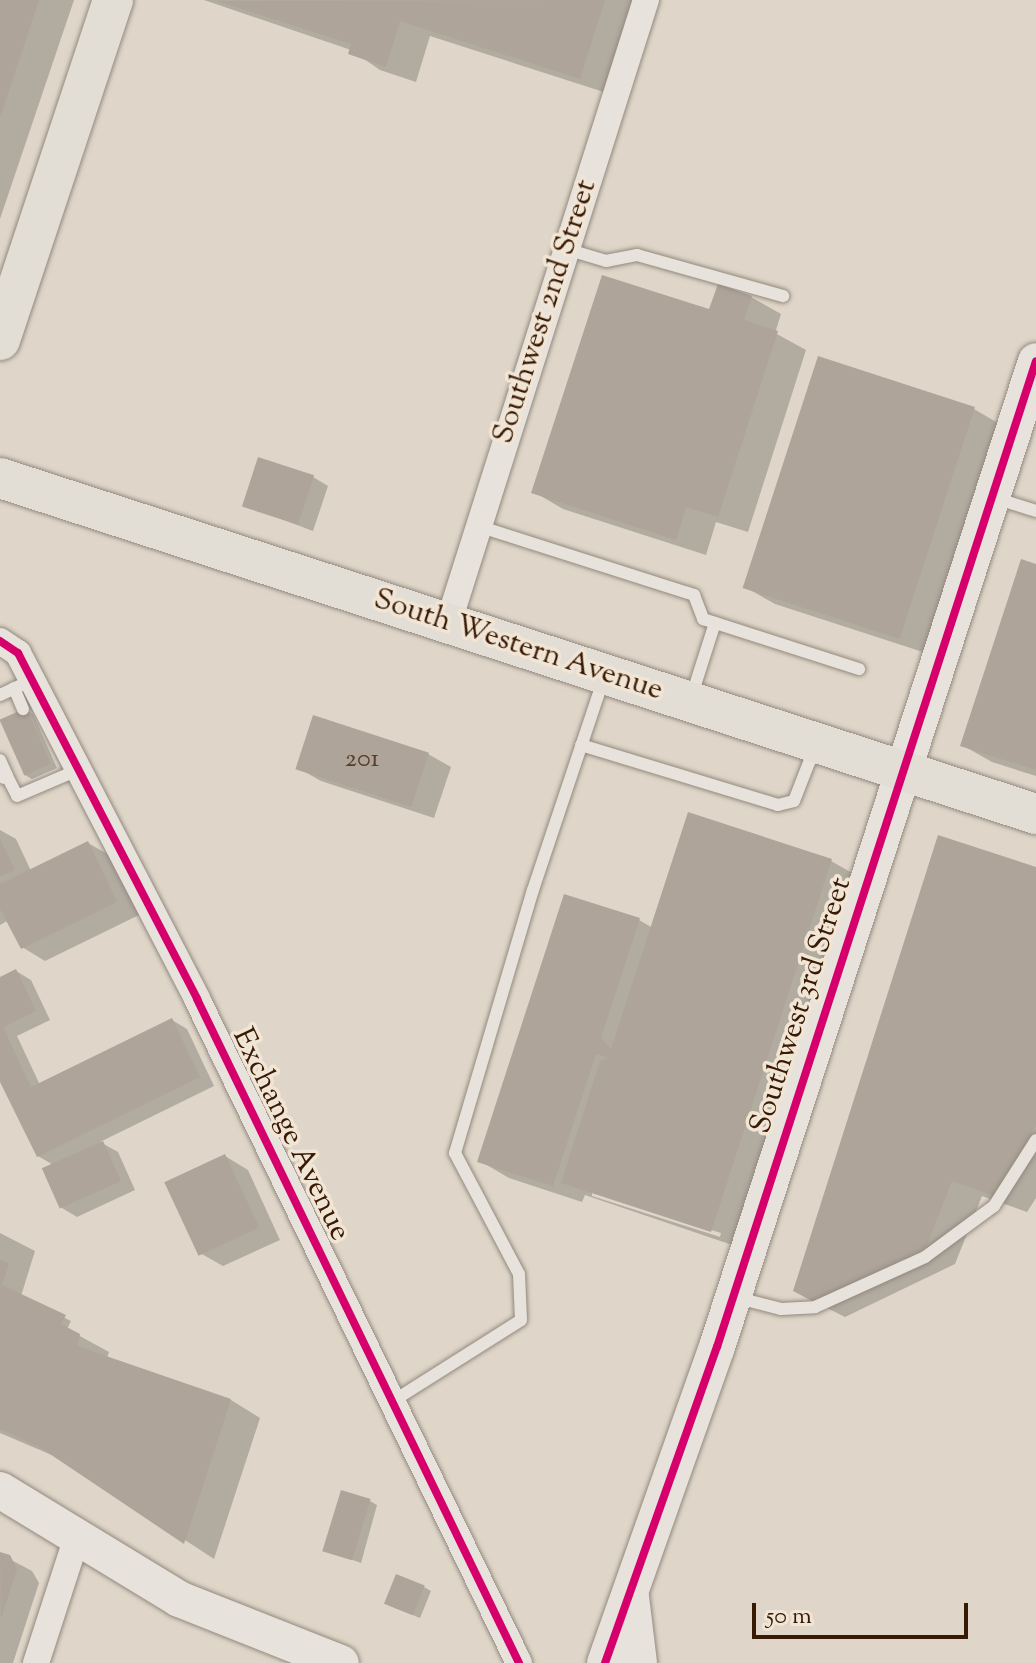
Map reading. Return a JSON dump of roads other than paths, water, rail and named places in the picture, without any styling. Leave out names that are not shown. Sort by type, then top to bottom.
[{"type":"main road","points":[[0,340],[113,0]]},
{"type":"main road","name":"South Western Avenue","points":[[0,478],[1036,814]]},
{"type":"street","name":"Southwest 2nd Street","points":[[448,624],[646,0]]},
{"type":"street","name":"Southwest 3rd Street","points":[[605,1663],[734,1297],[1036,361]]},
{"type":"street","name":"Exchange Avenue","points":[[0,641],[18,653],[23,684],[393,1401],[519,1663]]},
{"type":"street","points":[[0,1490],[76,1540],[179,1599],[341,1663]]},
{"type":"street","points":[[36,1663],[76,1540]]},
{"type":"street","points":[[630,1592],[639,1663]]},
{"type":"lane","points":[[566,249],[606,261],[637,255],[783,296]]},
{"type":"lane","points":[[992,497],[1036,511]]},
{"type":"lane","points":[[478,526],[694,595],[703,619],[859,669]]},
{"type":"lane","points":[[690,702],[715,623]]},
{"type":"lane","points":[[393,1401],[521,1320],[519,1274],[455,1153],[581,745],[606,674]]},
{"type":"lane","points":[[0,695],[23,684],[23,709]]},
{"type":"lane","points":[[581,745],[778,805],[794,801],[817,743]]},
{"type":"lane","points":[[0,760],[3,778],[17,796],[68,774]]},
{"type":"lane","points":[[50,764],[68,774]]},
{"type":"lane","points":[[734,1297],[781,1309],[815,1307],[925,1257],[994,1206],[1036,1140]]}]
